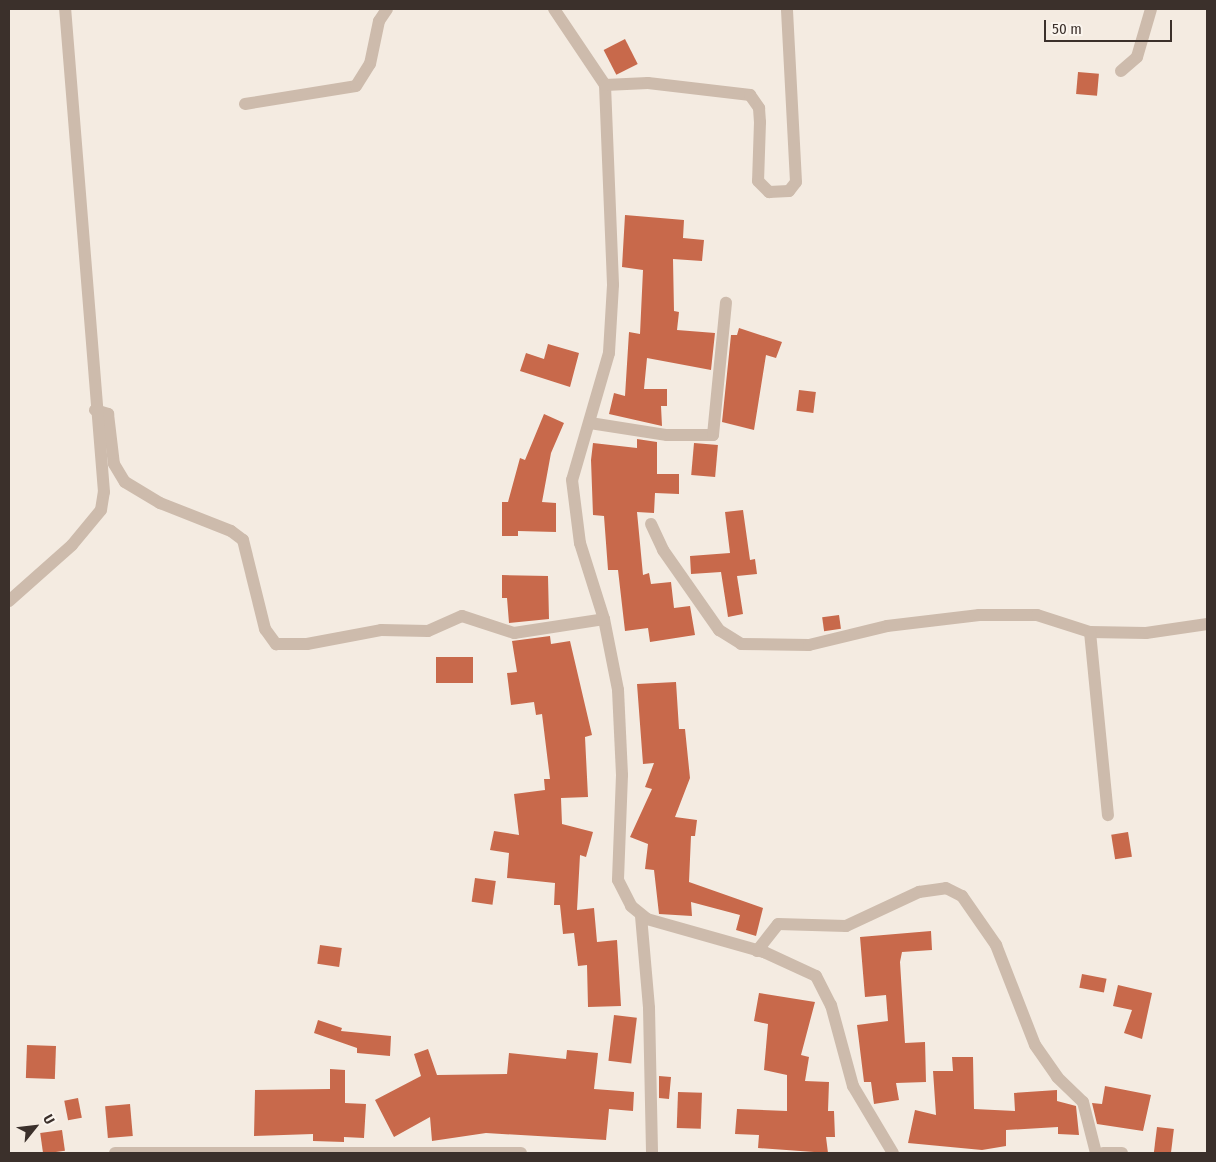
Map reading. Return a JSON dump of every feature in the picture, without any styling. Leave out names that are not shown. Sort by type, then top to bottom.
[{"type":"street","points":[[9,601],[72,545],[101,510],[104,492],[95,410],[65,9]]},
{"type":"street","points":[[245,104],[356,86],[370,64],[378,21],[387,9]]},
{"type":"street","points":[[554,9],[604,86],[613,285],[610,353],[572,480],[580,543],[604,619],[614,664],[621,728],[618,880],[624,896],[641,916],[804,967],[824,988],[853,1086],[893,1153]]},
{"type":"street","points":[[604,86],[648,83],[750,95],[759,108],[758,181],[769,192],[789,191],[796,182],[786,9]]},
{"type":"street","points":[[1121,71],[1137,57],[1151,9]]},
{"type":"street","points":[[590,423],[667,435],[713,435],[726,303]]},
{"type":"street","points":[[95,410],[108,414],[114,464],[125,482],[160,504],[231,531],[243,540],[265,629],[276,644],[307,644],[381,630],[428,631],[462,616],[514,633],[604,619]]},
{"type":"street","points":[[651,524],[663,550],[710,619],[730,640],[741,644],[809,645],[887,626],[979,615],[1037,615],[1090,632],[1146,633],[1207,624]]},
{"type":"street","points":[[1090,632],[1108,815]]},
{"type":"street","points":[[757,951],[778,924],[846,926],[919,892],[946,888],[962,896],[996,945],[1035,1045],[1057,1077],[1083,1102],[1096,1153]]},
{"type":"street","points":[[641,916],[649,1008],[652,1153]]},
{"type":"street","points":[[115,1153],[521,1153]]},
{"type":"street","points":[[1103,1153],[1122,1153]]},
{"type":"building","points":[[625,39],[638,64],[616,75],[604,50]]},
{"type":"building","points":[[1078,72],[1099,74],[1097,96],[1076,94]]},
{"type":"building","points":[[625,215],[684,220],[683,238],[704,240],[702,261],[673,259],[674,311],[679,312],[677,330],[715,333],[711,370],[647,358],[644,389],[667,389],[667,406],[661,406],[662,426],[609,414],[614,393],[625,396],[629,332],[640,334],[643,270],[622,267]]},
{"type":"building","points":[[739,328],[782,342],[776,358],[766,355],[754,430],[722,422],[731,335],[737,335]]},
{"type":"building","points":[[548,344],[579,353],[570,387],[520,371],[526,353],[544,359]]},
{"type":"building","points":[[799,390],[816,392],[813,413],[796,411]]},
{"type":"building","points":[[544,414],[564,423],[551,453],[542,502],[556,503],[556,532],[518,531],[518,536],[502,536],[502,502],[508,502],[520,458],[525,460]]},
{"type":"building","points":[[637,439],[657,442],[657,474],[679,474],[679,494],[655,493],[654,513],[637,512],[643,575],[649,573],[651,584],[671,582],[674,608],[690,606],[695,635],[650,642],[648,628],[625,631],[618,570],[608,570],[604,516],[593,515],[591,460],[593,443],[637,448]]},
{"type":"building","points":[[694,443],[718,445],[715,477],[691,475]]},
{"type":"building","points":[[743,510],[750,560],[755,559],[757,574],[737,576],[743,614],[728,617],[721,572],[691,574],[690,556],[730,553],[725,512]]},
{"type":"building","points":[[502,575],[548,576],[549,619],[509,623],[507,598],[502,598]]},
{"type":"building","points":[[839,615],[841,629],[824,631],[822,617]]},
{"type":"building","points":[[550,636],[551,644],[570,641],[592,735],[585,737],[588,797],[561,798],[562,824],[593,832],[586,857],[580,855],[577,910],[594,908],[597,942],[617,940],[621,1006],[588,1007],[587,965],[578,966],[574,933],[563,934],[560,905],[554,905],[555,883],[507,878],[509,853],[490,850],[494,831],[519,835],[514,794],[545,790],[544,779],[550,779],[542,714],[536,715],[534,702],[511,705],[507,673],[517,672],[512,641]]},
{"type":"building","points":[[436,657],[473,657],[473,683],[436,683]]},
{"type":"building","points":[[676,682],[679,729],[685,729],[690,778],[675,817],[697,820],[695,836],[691,836],[689,882],[763,908],[756,936],[736,930],[740,915],[691,902],[692,916],[659,914],[654,870],[645,869],[648,844],[630,837],[652,789],[645,787],[654,763],[643,764],[637,684]]},
{"type":"building","points":[[1128,832],[1132,857],[1115,859],[1111,835]]},
{"type":"building","points":[[475,878],[496,881],[492,905],[472,902]]},
{"type":"building","points":[[931,931],[932,950],[902,952],[900,962],[905,1043],[925,1042],[926,1082],[896,1083],[899,1100],[874,1104],[871,1082],[864,1082],[857,1025],[888,1021],[886,995],[865,997],[860,937]]},
{"type":"building","points":[[320,945],[342,948],[339,967],[317,964]]},
{"type":"building","points":[[1082,974],[1107,979],[1104,993],[1079,988]]},
{"type":"building","points":[[1118,985],[1152,993],[1142,1039],[1124,1033],[1132,1010],[1113,1006]]},
{"type":"building","points":[[759,993],[815,1002],[801,1055],[809,1057],[805,1081],[829,1082],[828,1111],[834,1111],[835,1137],[826,1137],[828,1153],[758,1148],[759,1135],[735,1134],[737,1109],[787,1111],[787,1075],[764,1070],[768,1024],[754,1021]]},
{"type":"building","points":[[614,1015],[637,1018],[631,1063],[608,1061]]},
{"type":"building","points":[[318,1020],[342,1028],[341,1031],[391,1036],[390,1056],[357,1053],[357,1048],[314,1033]]},
{"type":"building","points":[[27,1045],[56,1046],[55,1079],[26,1078]]},
{"type":"building","points":[[428,1049],[437,1075],[507,1074],[509,1053],[566,1059],[567,1050],[598,1053],[594,1089],[634,1092],[633,1111],[609,1109],[606,1140],[486,1133],[432,1141],[430,1117],[394,1137],[375,1100],[421,1076],[414,1054]]},
{"type":"building","points":[[952,1057],[973,1057],[974,1109],[1015,1111],[1014,1093],[1057,1090],[1057,1101],[1076,1106],[1079,1135],[1058,1134],[1058,1127],[1006,1130],[1006,1146],[982,1150],[908,1143],[915,1110],[936,1115],[933,1071],[953,1071]]},
{"type":"building","points":[[330,1069],[345,1070],[345,1103],[366,1104],[364,1138],[344,1137],[344,1142],[313,1141],[313,1134],[254,1136],[255,1090],[330,1089]]},
{"type":"building","points":[[659,1076],[671,1077],[669,1099],[659,1098]]},
{"type":"building","points":[[1105,1086],[1151,1095],[1143,1131],[1097,1124],[1092,1103],[1102,1104]]},
{"type":"building","points":[[678,1092],[702,1093],[701,1129],[677,1128]]},
{"type":"building","points":[[78,1098],[82,1118],[68,1120],[64,1101]]},
{"type":"building","points":[[130,1104],[133,1136],[108,1138],[105,1106]]},
{"type":"building","points":[[1157,1127],[1174,1129],[1171,1153],[1154,1153]]},
{"type":"building","points":[[62,1130],[65,1151],[43,1153],[40,1133]]}]
